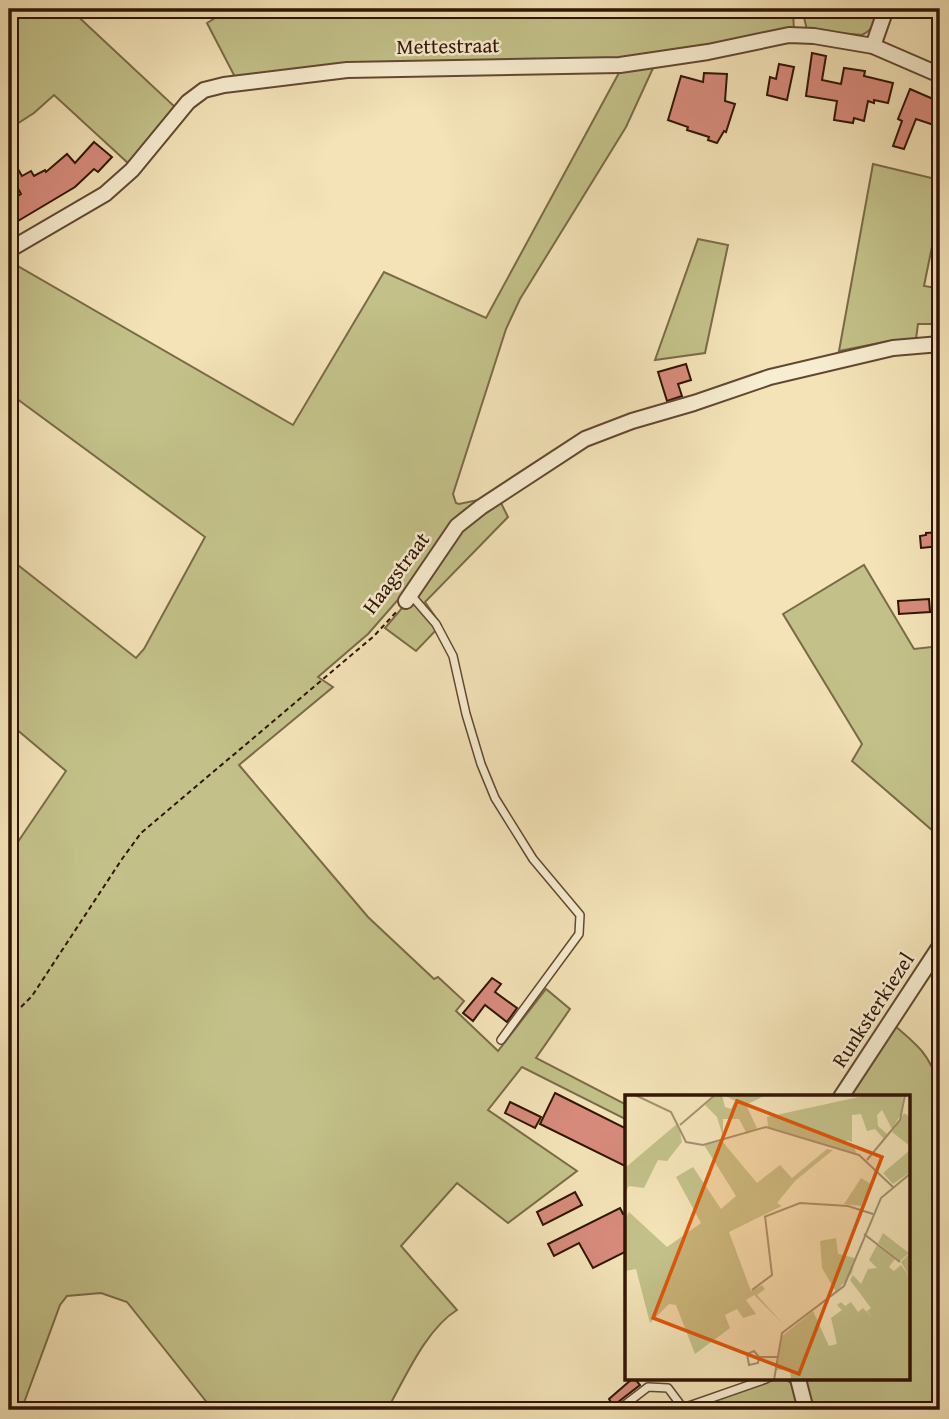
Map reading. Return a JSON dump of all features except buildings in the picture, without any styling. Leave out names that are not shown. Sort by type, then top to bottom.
[{"type":"street","points":[[873,46],[886,9]]},
{"type":"street","name":"Mettestraat","points":[[9,250],[104,194],[132,170],[188,102],[204,90],[223,85],[346,70],[620,65],[708,52],[789,35],[814,36],[873,46],[940,75]]},
{"type":"street","name":"Haagstraat","points":[[408,598],[457,526],[585,439],[632,421],[771,377],[893,348],[940,344]]},
{"type":"street","name":"Runksterkiezel","points":[[842,1095],[940,946]]},
{"type":"street","points":[[798,1380],[806,1410]]},
{"type":"lane","points":[[408,598],[436,624],[453,656],[466,714],[481,764],[495,798],[533,859],[580,915],[579,934],[500,1040]]},
{"type":"lane","points":[[618,1410],[648,1387],[668,1388],[684,1409],[763,1380]]},
{"type":"path","name":"Haagstraat","points":[[9,1019],[32,996],[141,833],[374,636],[408,598]]},
{"type":"shaded area","points":[[9,9],[70,9],[175,107],[129,164],[54,95],[34,113],[9,129]]},
{"type":"shaded area","points":[[230,9],[695,9],[695,13],[704,15],[708,9],[713,9],[709,15],[722,16],[727,9],[765,9],[767,15],[793,11],[794,31],[623,61],[429,61],[235,77],[207,23]]},
{"type":"shaded area","points":[[802,9],[880,9],[872,27],[862,35],[807,30]]},
{"type":"shaded area","points":[[654,66],[626,127],[520,299],[506,329],[453,494],[459,504],[487,498],[368,634],[318,677],[333,687],[239,765],[368,917],[434,979],[438,977],[464,1001],[456,1011],[498,1051],[546,989],[570,1009],[536,1058],[625,1104],[625,1119],[522,1067],[488,1110],[577,1171],[508,1223],[457,1183],[401,1246],[457,1310],[446,1318],[426,1342],[387,1410],[213,1410],[127,1302],[101,1293],[67,1296],[60,1305],[22,1408],[9,1410],[9,855],[66,771],[9,723],[9,558],[136,658],[144,649],[205,537],[9,393],[9,261],[293,425],[384,272],[486,318],[620,71]]},
{"type":"shaded area","points":[[873,164],[940,180],[940,207],[924,286],[937,288],[934,324],[918,324],[916,339],[889,341],[839,351]]},
{"type":"shaded area","points":[[698,239],[728,245],[705,353],[655,360]]},
{"type":"shaded area","points":[[499,499],[508,517],[425,602],[441,625],[416,651],[385,628],[420,587],[455,533]]},
{"type":"shaded area","points":[[864,565],[914,649],[940,646],[940,837],[852,761],[862,744],[783,614]]},
{"type":"shaded area","points":[[895,1026],[922,1052],[940,1085],[940,1410],[893,1410],[890,1405],[880,1410],[812,1410],[804,1380],[911,1380],[911,1095],[848,1095]]},
{"type":"shaded area","points":[[774,1380],[786,1380],[795,1386],[801,1410],[695,1410],[693,1407]]}]
